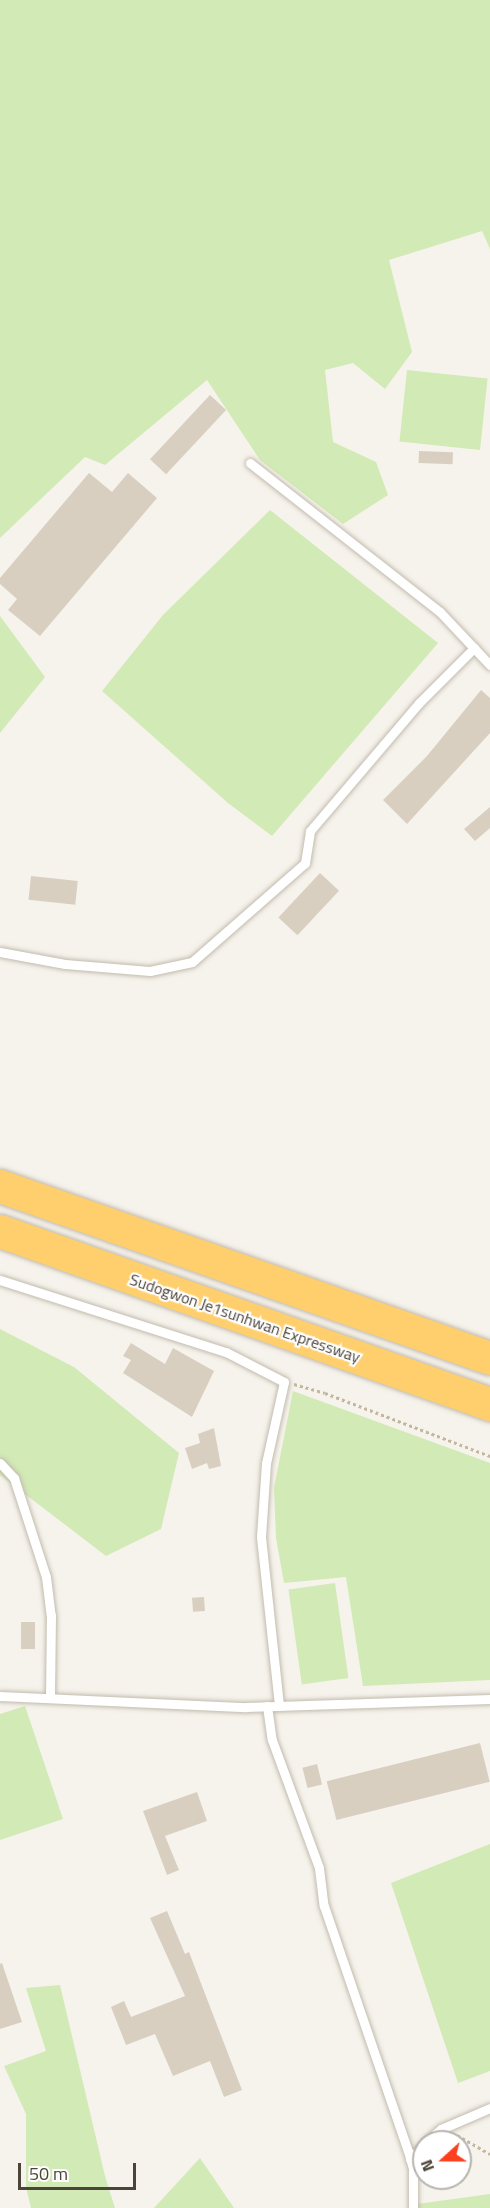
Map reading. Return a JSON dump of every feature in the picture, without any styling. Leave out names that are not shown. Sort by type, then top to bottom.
[{"type":"highway","points":[[0,1186],[490,1358]]},
{"type":"highway","name":"Sudogwon Je1sunhwan Expressway","points":[[0,1231],[490,1404]]},
{"type":"lane","points":[[250,462],[440,612],[490,665]]},
{"type":"lane","points":[[0,952],[65,964],[150,971],[192,962],[305,863],[310,831],[419,703],[474,648]]},
{"type":"lane","points":[[0,1280],[226,1352],[284,1382],[266,1463],[261,1537],[279,1706]]},
{"type":"lane","points":[[0,1464],[14,1478],[46,1577],[51,1615],[50,1698]]},
{"type":"lane","points":[[0,1696],[267,1706],[490,1699]]},
{"type":"lane","points":[[267,1706],[272,1740],[319,1868],[324,1906],[410,2159],[413,2208]]},
{"type":"lane","points":[[442,2130],[490,2108]]},
{"type":"path","points":[[284,1382],[326,1393],[490,1456]]},
{"type":"path","points":[[446,2127],[490,2154]]},
{"type":"green space","points":[[0,0],[490,0],[490,249],[482,231],[389,260],[412,352],[385,389],[353,363],[325,370],[333,442],[376,462],[388,495],[343,524],[260,460],[207,380],[105,465],[85,457],[0,538]]},
{"type":"green space","points":[[407,370],[488,378],[480,450],[399,442]]},
{"type":"green space","points":[[270,510],[438,643],[272,836],[228,803],[102,691],[163,615]]},
{"type":"green space","points":[[0,616],[45,677],[0,733]]},
{"type":"green space","points":[[0,1329],[74,1367],[179,1453],[161,1529],[106,1556],[0,1475]]},
{"type":"green space","points":[[293,1391],[490,1463],[490,1680],[363,1686],[346,1577],[284,1583],[276,1538],[274,1488]]},
{"type":"green space","points":[[335,1583],[348,1678],[302,1685],[288,1590]]},
{"type":"green space","points":[[25,1706],[63,1819],[0,1840],[0,1714]]},
{"type":"green space","points":[[490,1844],[490,2071],[458,2083],[391,1883]]},
{"type":"green space","points":[[60,1985],[105,2176],[115,2208],[31,2208],[26,2187],[26,2114],[4,2066],[46,2051],[26,1988]]},
{"type":"green space","points":[[200,2158],[234,2208],[154,2208]]},
{"type":"green space","points":[[490,2194],[490,2208],[417,2208],[417,2204]]},
{"type":"building","points":[[210,395],[226,410],[166,474],[150,459]]},
{"type":"building","points":[[419,451],[453,452],[453,464],[419,463]]},
{"type":"building","points":[[89,473],[112,492],[128,473],[157,498],[40,636],[8,610],[17,599],[0,584],[0,578]]},
{"type":"building","points":[[481,690],[490,698],[490,733],[407,824],[383,800],[427,756]]},
{"type":"building","points":[[490,807],[490,828],[475,841],[464,829]]},
{"type":"building","points":[[320,873],[339,891],[297,935],[278,918]]},
{"type":"building","points":[[31,876],[78,881],[75,905],[28,900]]},
{"type":"building","points":[[131,1343],[165,1364],[173,1348],[214,1371],[192,1417],[123,1373],[131,1360],[123,1356]]},
{"type":"building","points":[[214,1428],[221,1466],[209,1469],[207,1463],[192,1469],[185,1448],[200,1443],[198,1434]]},
{"type":"building","points":[[204,1597],[205,1611],[193,1612],[192,1598]]},
{"type":"building","points":[[21,1622],[35,1622],[35,1649],[21,1649]]},
{"type":"building","points":[[480,1743],[490,1782],[336,1820],[327,1781]]},
{"type":"building","points":[[317,1764],[322,1784],[308,1788],[302,1768]]},
{"type":"building","points":[[197,1792],[207,1821],[165,1836],[179,1870],[167,1875],[143,1811]]},
{"type":"building","points":[[167,1911],[185,1954],[189,1952],[242,2090],[224,2097],[210,2061],[173,2076],[155,2034],[126,2045],[111,2007],[124,2001],[131,2017],[185,1996],[150,1918]]},
{"type":"building","points":[[2,1963],[22,2022],[0,2029],[0,1964]]}]
